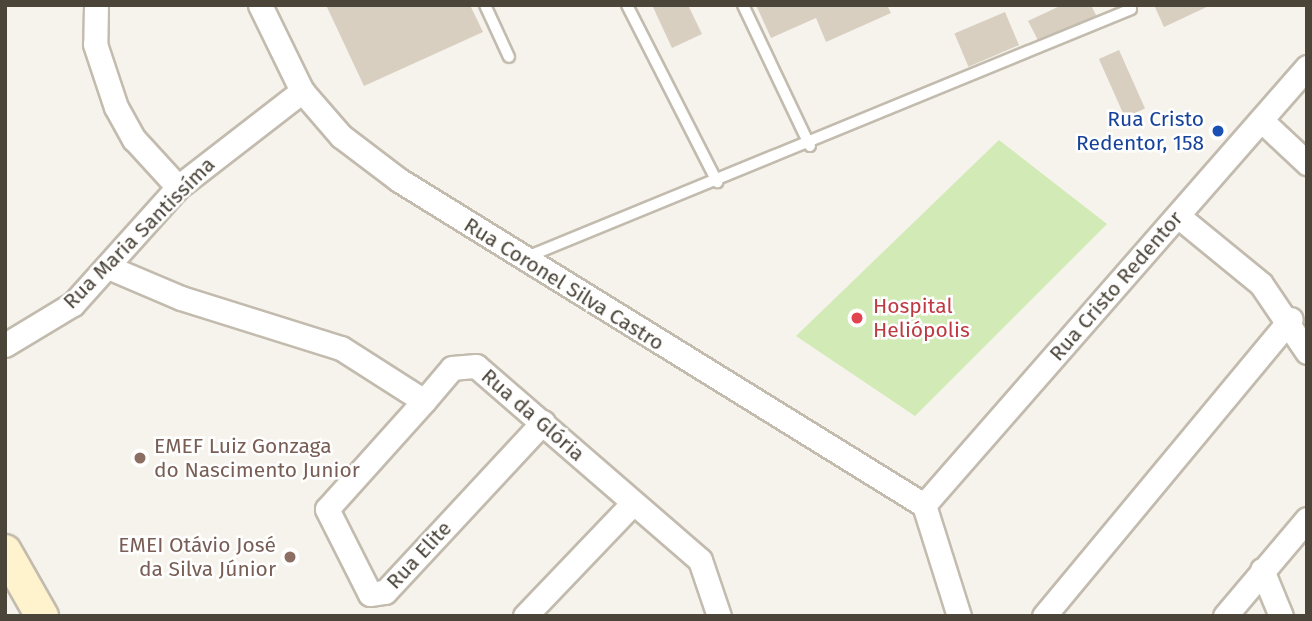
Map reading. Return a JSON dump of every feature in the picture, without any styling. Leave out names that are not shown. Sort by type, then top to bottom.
[{"type":"main road","points":[[5,551],[42,616]]},
{"type":"street","points":[[96,5],[95,44],[116,107],[134,139],[178,187]]},
{"type":"street","name":"Rua Coronel Silva Castro","points":[[260,5],[302,91],[350,144],[521,259],[924,505]]},
{"type":"street","name":"Rua Cristo Redentor","points":[[1178,216],[1307,67]]},
{"type":"street","name":"Rua Maria Santissíma","points":[[5,345],[73,304],[178,187],[302,91]]},
{"type":"street","points":[[1261,120],[1307,163]]},
{"type":"street","points":[[1044,616],[1291,319],[1261,284],[1178,216]]},
{"type":"street","points":[[108,267],[181,298],[341,348],[424,401]]},
{"type":"street","name":"Rua da Glória","points":[[424,401],[452,368],[470,363],[543,422],[699,560],[716,614]]},
{"type":"street","name":"Rua Elite","points":[[424,401],[327,509],[375,595],[543,422]]},
{"type":"street","points":[[524,616],[634,503]]},
{"type":"street","points":[[924,505],[959,616]]},
{"type":"street","points":[[1226,616],[1307,519]]},
{"type":"street","points":[[1262,570],[1280,616]]},
{"type":"lane","points":[[485,5],[509,57]]},
{"type":"lane","points":[[627,5],[717,182]]},
{"type":"lane","points":[[743,5],[810,146]]},
{"type":"lane","points":[[521,259],[810,146],[1131,9]]},
{"type":"lane","points":[[924,505],[1178,216]]},
{"type":"lane","points":[[1291,319],[1307,352]]},
{"type":"green space","points":[[999,140],[1107,224],[915,416],[796,336]]},
{"type":"building","points":[[326,5],[470,5],[483,32],[364,86]]},
{"type":"building","points":[[652,5],[688,5],[702,34],[672,48]]},
{"type":"building","points":[[756,5],[887,5],[891,13],[826,42],[816,18],[771,38]]},
{"type":"building","points":[[1062,5],[1091,5],[1098,19],[1041,46],[1028,21]]},
{"type":"building","points":[[1154,5],[1211,5],[1164,27]]},
{"type":"building","points":[[1005,12],[1019,45],[968,67],[954,33]]},
{"type":"building","points":[[1119,50],[1145,108],[1125,117],[1099,59]]},
{"type":"place","name":"Rua Cristo Redentor, 158","points":[[1218,131]]},
{"type":"place","name":"Hospital Heliópolis","points":[[857,318]]},
{"type":"place","name":"EMEF Luiz Gonzaga do Nascimento Junior","points":[[140,458]]},
{"type":"place","name":"EMEI Otávio José da Silva Júnior","points":[[290,557]]}]
